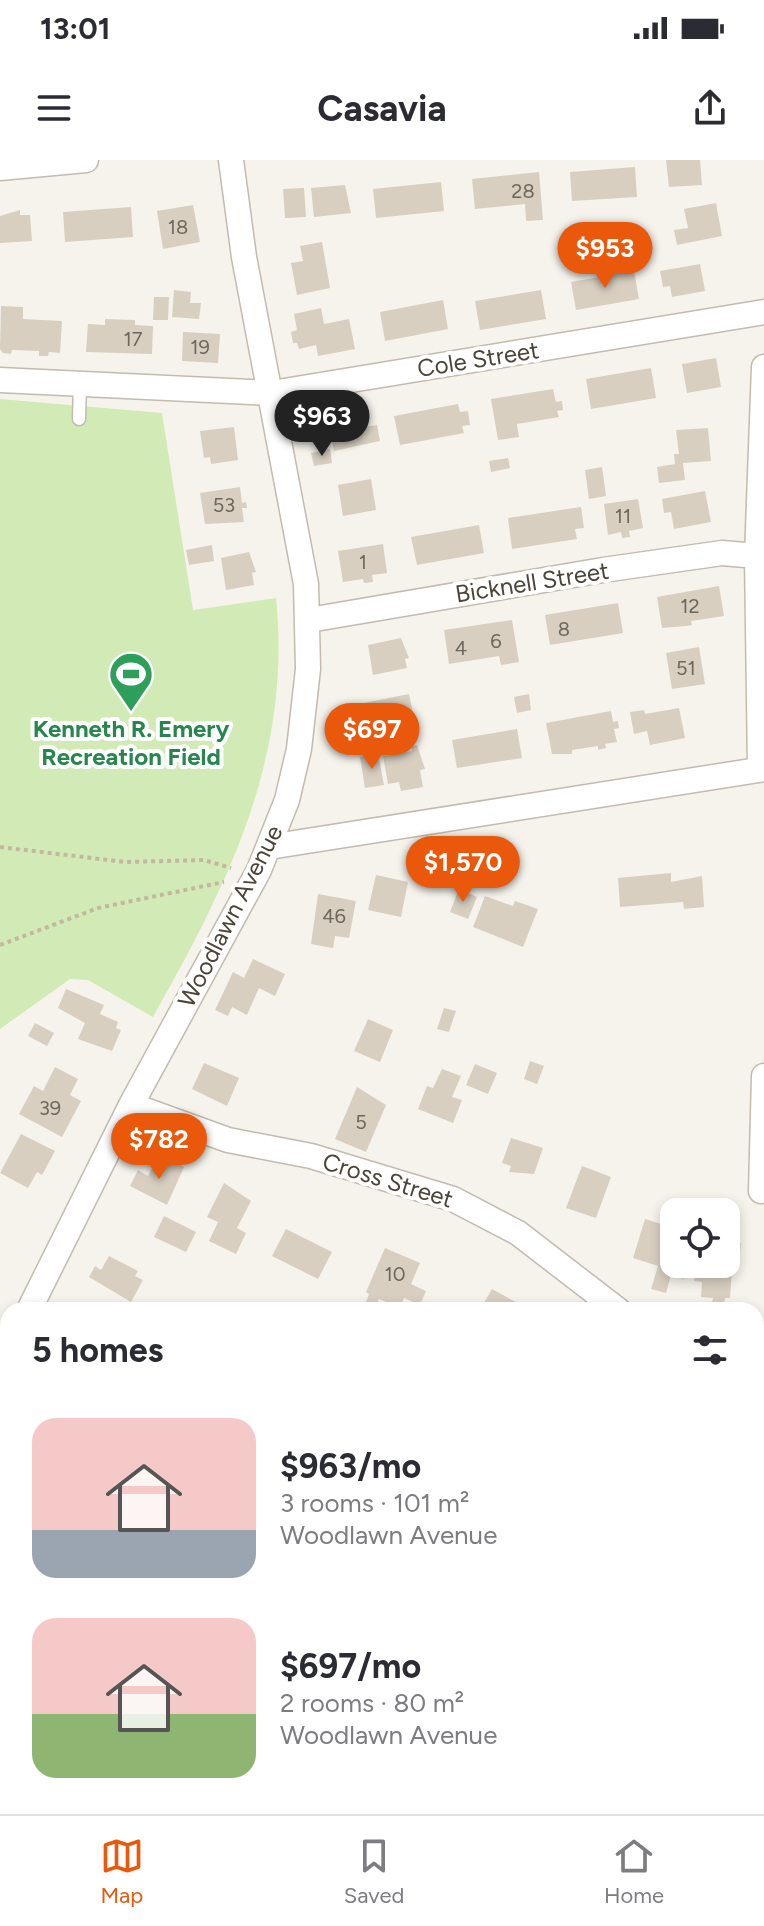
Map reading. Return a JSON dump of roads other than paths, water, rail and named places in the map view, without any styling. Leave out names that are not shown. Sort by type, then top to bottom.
[{"type":"street","points":[[0,168],[86,160]]},
{"type":"street","name":"Woodlawn Avenue","points":[[33,1302],[131,1105],[269,847],[287,800],[299,749],[305,706],[309,620],[272,393],[244,257],[231,160]]},
{"type":"street","name":"Cole Street","points":[[0,380],[272,393],[764,312]]},
{"type":"street","points":[[269,847],[762,769],[759,560],[764,367]]},
{"type":"street","name":"Bicknell Street","points":[[309,620],[722,553],[759,560]]},
{"type":"street","points":[[761,1191],[764,1076]]},
{"type":"street","name":"Cross Street","points":[[131,1105],[228,1140],[311,1156],[453,1199],[518,1233],[608,1302]]},
{"type":"lane","points":[[79,419],[80,383]]},
{"type":"place","name":"Kenneth R. Emery Recreation Field","points":[[131,713]]}]
